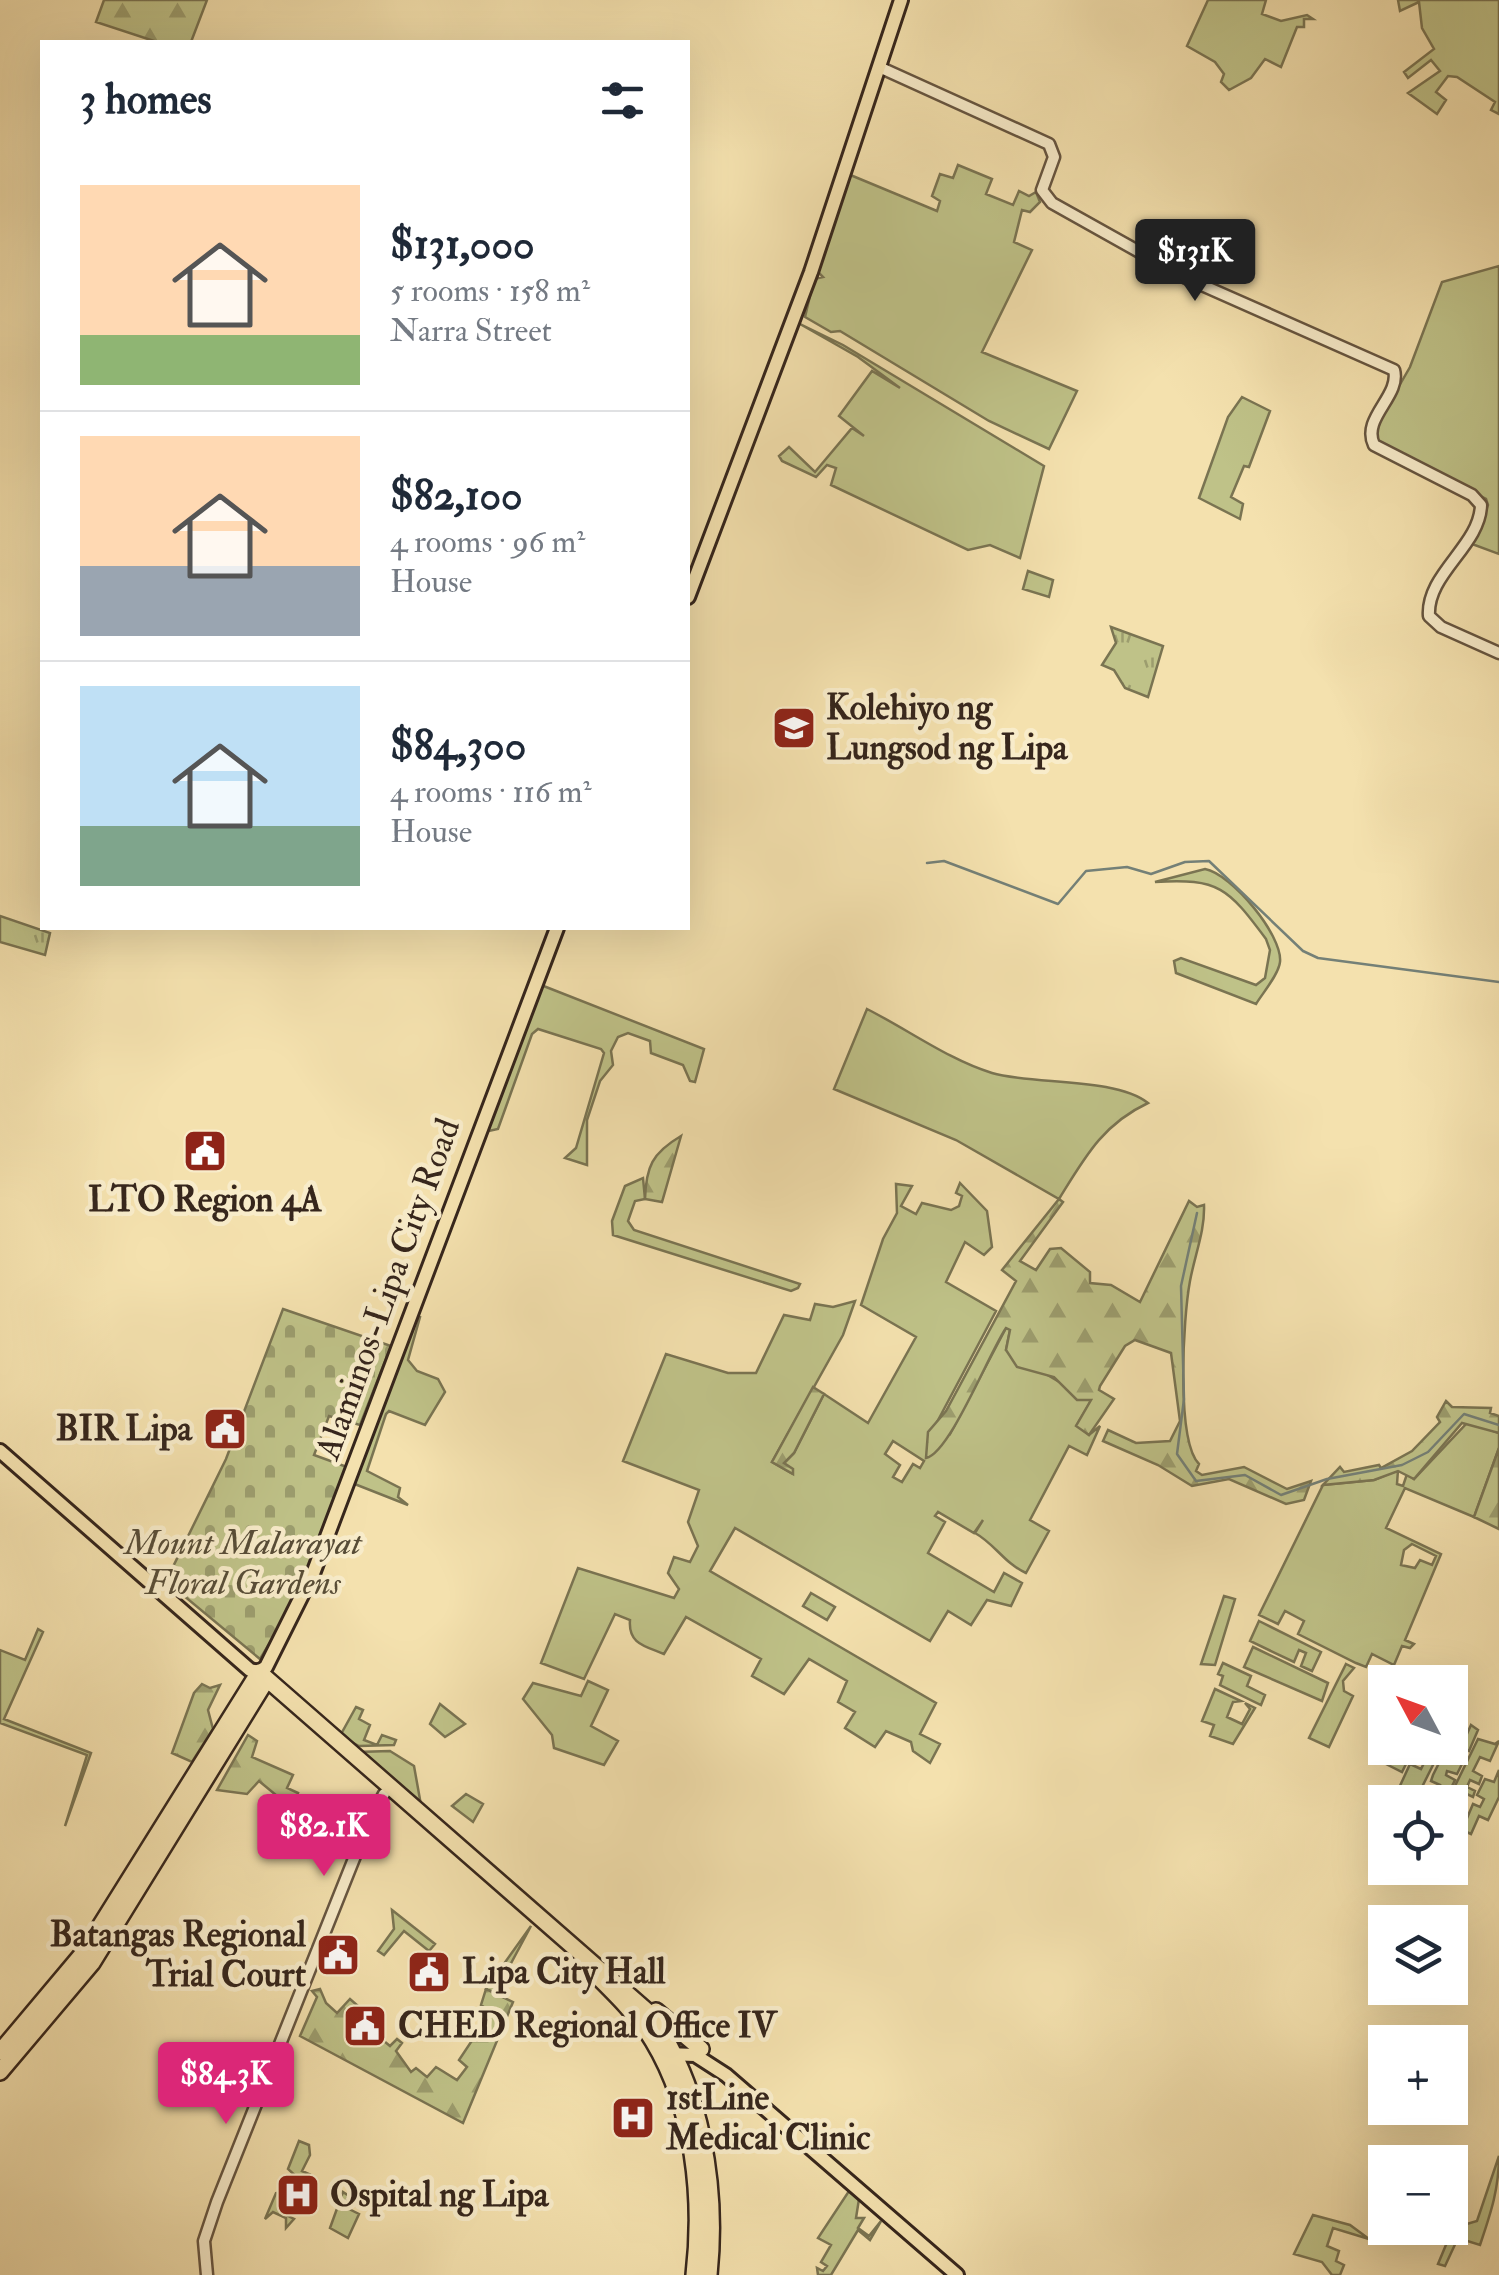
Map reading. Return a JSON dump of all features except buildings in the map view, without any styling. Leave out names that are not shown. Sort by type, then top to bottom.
[{"type":"highway","points":[[260,1676],[384,1794],[638,2011],[683,2060],[673,2074]]},
{"type":"highway","points":[[260,1676],[638,2011],[676,2050]]},
{"type":"highway","points":[[0,2052],[88,1946],[260,1676]]},
{"type":"highway","points":[[0,2072],[92,1963],[260,1676]]},
{"type":"highway","points":[[638,2011],[628,2024],[673,2074],[709,2175],[713,2217],[709,2275]]},
{"type":"highway","points":[[676,2050],[673,2074],[696,2175],[694,2275]]},
{"type":"main road","points":[[690,592],[795,316],[901,0]]},
{"type":"main road","name":"Alaminos-Lipa City Road","points":[[260,1676],[314,1571],[555,930]]},
{"type":"main road","points":[[0,1451],[260,1676]]},
{"type":"main road","points":[[676,2050],[726,2075],[957,2275]]},
{"type":"street","points":[[879,67],[1049,144],[1054,157],[1042,190],[1052,203],[1186,278],[1394,370],[1396,380],[1371,429],[1374,445],[1472,495],[1481,505],[1473,533],[1447,569],[1428,607],[1429,616],[1441,626],[1499,653]]},
{"type":"street","points":[[207,2275],[204,2242],[217,2202],[364,1830],[384,1794]]},
{"type":"green space","points":[[104,0],[207,0],[192,40],[151,40],[96,22]]},
{"type":"green space","points":[[1208,0],[1266,0],[1262,14],[1281,21],[1307,15],[1313,19],[1304,19],[1304,27],[1297,27],[1281,67],[1265,59],[1251,78],[1229,90],[1221,82],[1224,74],[1215,62],[1187,46]]},
{"type":"green space","points":[[1398,0],[1499,0],[1499,114],[1491,110],[1495,102],[1457,77],[1448,76],[1436,92],[1446,100],[1437,114],[1408,93],[1440,71],[1431,60],[1408,78],[1404,72],[1434,49],[1422,28],[1419,2],[1400,11]]},
{"type":"green space","points":[[958,165],[992,179],[986,194],[1013,205],[1019,191],[1029,196],[1036,192],[1040,202],[1030,212],[1022,210],[1014,242],[1032,250],[982,352],[1077,391],[1049,449],[989,421],[840,331],[831,332],[805,317],[814,279],[823,277],[817,271],[848,174],[937,211],[940,201],[932,196],[940,174],[953,178]]},
{"type":"green space","points":[[1499,266],[1499,554],[1472,544],[1488,505],[1486,499],[1383,447],[1377,442],[1376,426],[1410,367],[1442,282]]},
{"type":"green space","points":[[800,324],[843,345],[1044,466],[1020,558],[990,545],[968,550],[831,485],[836,468],[827,465],[816,477],[782,461],[779,456],[789,447],[815,472],[852,428],[864,436],[839,416],[872,371],[900,388],[858,357]]},
{"type":"green space","points":[[1242,397],[1270,411],[1249,467],[1244,466],[1231,497],[1243,504],[1240,519],[1199,498],[1228,417]]},
{"type":"green space","points":[[1028,571],[1053,580],[1049,597],[1023,589]]},
{"type":"green space","points":[[1111,627],[1163,646],[1148,697],[1125,688],[1114,670],[1102,665],[1116,643]]},
{"type":"green space","points":[[1205,869],[1229,882],[1254,908],[1279,951],[1277,972],[1256,1004],[1176,973],[1174,961],[1181,958],[1256,985],[1265,978],[1270,950],[1266,939],[1231,897],[1194,882],[1155,882]]},
{"type":"green space","points":[[0,916],[50,933],[45,955],[0,942]]},
{"type":"green space","points":[[541,985],[704,1049],[695,1082],[690,1081],[683,1065],[651,1053],[650,1041],[628,1033],[618,1037],[611,1051],[613,1065],[600,1081],[587,1120],[587,1165],[565,1158],[576,1148],[604,1053],[601,1049],[538,1029],[532,1034],[498,1129],[484,1132]]},
{"type":"green space","points":[[867,1009],[944,1052],[992,1073],[1095,1085],[1134,1095],[1148,1103],[1107,1132],[1059,1199],[956,1140],[834,1089]]},
{"type":"green space","points":[[681,1136],[662,1202],[645,1199],[652,1162]]},
{"type":"green space","points":[[643,1178],[645,1199],[635,1201],[628,1221],[634,1230],[800,1284],[798,1288],[791,1291],[613,1235],[612,1221],[625,1186]]},
{"type":"green space","points":[[960,1183],[987,1211],[992,1247],[984,1255],[965,1242],[946,1282],[996,1311],[935,1426],[950,1434],[1006,1328],[1010,1330],[1006,1350],[1091,1401],[1077,1425],[1089,1435],[1100,1426],[1087,1455],[1069,1446],[1030,1520],[1049,1531],[1026,1573],[975,1533],[983,1520],[974,1533],[938,1512],[935,1516],[945,1522],[928,1553],[994,1592],[1004,1573],[1022,1583],[1011,1606],[987,1600],[971,1625],[948,1611],[930,1641],[735,1528],[710,1571],[936,1703],[920,1734],[940,1744],[930,1763],[913,1751],[911,1742],[886,1731],[875,1747],[845,1728],[855,1712],[838,1702],[847,1681],[809,1659],[784,1694],[752,1676],[761,1659],[686,1617],[664,1654],[639,1643],[632,1634],[630,1620],[615,1614],[584,1679],[541,1663],[578,1568],[674,1598],[679,1589],[668,1573],[674,1557],[690,1562],[698,1546],[688,1522],[699,1490],[623,1461],[666,1354],[728,1373],[756,1373],[784,1315],[810,1320],[815,1304],[833,1307],[855,1301],[843,1335],[772,1462],[793,1474],[784,1463],[794,1453],[824,1394],[868,1423],[916,1337],[861,1305],[883,1239],[897,1213],[896,1184],[912,1186],[901,1206],[916,1214],[922,1203],[951,1210],[959,1206],[962,1196],[956,1193]],"holes":[[[893,1441],[924,1461],[920,1468],[913,1464],[902,1482],[893,1477],[900,1465],[885,1454]]]},
{"type":"green space","points":[[1059,1199],[1063,1202],[1020,1261],[1036,1270],[1050,1249],[1061,1248],[1090,1272],[1090,1283],[1111,1285],[1140,1302],[1189,1201],[1197,1207],[1204,1205],[1187,1299],[1184,1349],[1184,1406],[1192,1451],[1199,1464],[1196,1471],[1202,1475],[1244,1467],[1287,1489],[1311,1481],[1304,1500],[1286,1504],[1229,1479],[1192,1486],[1158,1465],[1103,1441],[1108,1430],[1136,1443],[1170,1441],[1180,1421],[1171,1353],[1135,1340],[1125,1346],[1100,1386],[1099,1390],[1114,1399],[1089,1435],[1076,1426],[1091,1400],[1077,1400],[1054,1377],[1017,1367],[1006,1350],[1010,1330],[1006,1328],[946,1439],[926,1458],[928,1432],[946,1411],[1016,1281],[1002,1270]]},
{"type":"green space","name":"Mount Malarayat Floral Gardens","points":[[283,1309],[391,1346],[360,1425],[329,1416],[314,1455],[347,1467],[294,1603],[260,1659],[166,1581],[226,1459]]},
{"type":"green space","points":[[415,1315],[420,1317],[408,1360],[417,1371],[438,1379],[445,1392],[425,1425],[389,1411],[386,1414],[367,1471],[400,1488],[398,1497],[408,1505],[352,1483]]},
{"type":"green space","points":[[813,1387],[824,1394],[794,1453],[784,1463],[793,1469],[793,1474],[772,1462]]},
{"type":"green space","points":[[1446,1401],[1452,1407],[1491,1408],[1490,1413],[1499,1416],[1499,1433],[1462,1423],[1414,1479],[1398,1471],[1374,1480],[1323,1485],[1340,1467],[1344,1472],[1379,1465],[1381,1468],[1412,1451],[1440,1422],[1437,1417]]},
{"type":"green space","points":[[1468,1422],[1499,1433],[1499,1448],[1474,1517],[1405,1488],[1386,1528],[1441,1554],[1405,1640],[1414,1644],[1410,1648],[1402,1646],[1394,1665],[1372,1654],[1366,1667],[1356,1663],[1298,1634],[1304,1621],[1285,1611],[1278,1624],[1259,1615],[1323,1485],[1374,1480],[1398,1470],[1397,1484],[1403,1486],[1407,1474],[1414,1479]],"holes":[[[1412,1544],[1436,1556],[1432,1565],[1420,1560],[1415,1568],[1401,1565],[1404,1550]]]},
{"type":"green space","points":[[1499,1448],[1499,1529],[1474,1517]]},
{"type":"green space","points":[[811,1593],[835,1607],[827,1620],[803,1606]]},
{"type":"green space","points":[[1224,1596],[1235,1599],[1215,1665],[1201,1664]]},
{"type":"green space","points":[[1259,1621],[1321,1652],[1312,1671],[1301,1666],[1306,1653],[1299,1650],[1294,1662],[1250,1641]]},
{"type":"green space","points":[[38,1629],[43,1632],[4,1719],[91,1753],[65,1826],[87,1755],[0,1723],[0,1650],[25,1660]]},
{"type":"green space","points":[[1253,1647],[1328,1683],[1322,1701],[1244,1667]]},
{"type":"green space","points":[[1223,1663],[1251,1676],[1247,1686],[1265,1695],[1261,1705],[1220,1685],[1223,1676],[1218,1674]]},
{"type":"green space","points":[[1346,1664],[1354,1668],[1343,1681],[1344,1691],[1353,1696],[1329,1747],[1309,1738]]},
{"type":"green space","points":[[588,1681],[608,1690],[591,1726],[618,1741],[604,1765],[554,1748],[552,1735],[523,1699],[533,1683],[581,1696]]},
{"type":"green space","points":[[202,1684],[210,1688],[220,1685],[208,1710],[213,1729],[192,1762],[172,1753],[194,1693]]},
{"type":"green space","points":[[1215,1689],[1241,1701],[1233,1702],[1227,1717],[1242,1724],[1250,1709],[1245,1703],[1255,1708],[1233,1744],[1210,1736],[1214,1725],[1202,1721]]},
{"type":"green space","points":[[440,1704],[465,1724],[445,1737],[430,1724]]},
{"type":"green space","points":[[356,1707],[363,1710],[359,1719],[370,1725],[364,1740],[377,1745],[382,1735],[396,1740],[394,1745],[359,1746],[340,1736]]},
{"type":"green space","points":[[1471,1725],[1478,1730],[1469,1751],[1468,1750]]},
{"type":"green space","points":[[248,1735],[257,1741],[252,1757],[293,1775],[287,1788],[298,1793],[286,1822],[277,1822],[274,1813],[282,1800],[259,1781],[247,1794],[217,1790]]},
{"type":"green space","points":[[1478,1739],[1495,1744],[1499,1741],[1490,1761],[1480,1757],[1473,1771],[1482,1776],[1479,1784],[1470,1780],[1468,1785],[1455,1785]]},
{"type":"green space","points":[[390,1751],[414,1766],[421,1805],[358,1752]]},
{"type":"green space","points":[[1410,1765],[1421,1769],[1423,1765],[1433,1765],[1423,1785],[1400,1785]]},
{"type":"green space","points":[[1438,1765],[1462,1765],[1457,1774],[1447,1771],[1446,1775],[1455,1780],[1452,1785],[1431,1781]]},
{"type":"green space","points":[[1499,1770],[1499,1797],[1488,1820],[1479,1816],[1471,1834],[1468,1833],[1468,1816],[1473,1804],[1480,1807],[1484,1799],[1477,1795],[1485,1779],[1494,1782]]},
{"type":"green space","points":[[466,1794],[483,1804],[473,1822],[452,1806]]},
{"type":"green space","points":[[316,1798],[324,1801],[324,1817],[316,1820],[308,1817],[305,1809],[308,1801]]},
{"type":"green space","points":[[392,1910],[435,1944],[429,1951],[404,1931],[384,1955],[378,1951],[394,1929]]},
{"type":"green space","points":[[531,1926],[495,1993],[486,1989]]},
{"type":"green space","points":[[320,1989],[326,2003],[337,2013],[350,1999],[373,2019],[373,2032],[390,2046],[397,2039],[402,2043],[396,2051],[411,2072],[416,2068],[427,2077],[436,2067],[457,2080],[467,2067],[459,2060],[491,2012],[481,2005],[486,1989],[513,2002],[463,2123],[300,2036],[317,1997],[312,1991]]},
{"type":"green space","points":[[299,2141],[309,2145],[310,2155],[302,2171],[309,2174],[301,2181],[288,2169]]},
{"type":"green space","points":[[1499,2156],[1496,2191],[1480,2245],[1468,2241],[1468,2224],[1477,2221]]},
{"type":"green space","points":[[287,2191],[298,2198],[296,2202],[289,2199],[282,2213],[294,2219],[286,2228],[286,2218],[273,2212],[265,2219],[276,2193]]},
{"type":"green space","points":[[849,2191],[859,2199],[856,2218],[864,2218],[858,2228],[869,2236],[881,2221],[870,2240],[858,2230],[831,2275],[818,2275],[817,2268],[823,2271],[827,2266],[821,2262],[831,2245],[818,2238]]},
{"type":"green space","points":[[343,2192],[349,2196],[343,2206],[359,2214],[348,2238],[330,2228]]},
{"type":"green space","points":[[1313,2215],[1350,2225],[1368,2238],[1333,2228],[1327,2246],[1339,2251],[1336,2261],[1344,2265],[1340,2275],[1332,2275],[1322,2262],[1294,2254]]},
{"type":"green space","points":[[1446,2245],[1455,2245],[1445,2266],[1438,2264]]},
{"type":"waterway","points":[[927,863],[944,861],[1058,904],[1086,871],[1127,867],[1151,874],[1185,862],[1209,861],[1303,951],[1318,958],[1499,982]]},
{"type":"waterway","points":[[1197,1213],[1181,1286],[1184,1399],[1177,1454],[1196,1481],[1245,1475],[1281,1495],[1327,1479],[1402,1465],[1428,1452],[1464,1414],[1499,1425]]},
{"type":"place","name":"Kolehiyo ng Lungsod ng Lipa","points":[[794,728]]},
{"type":"place","name":"LTO Region 4A","points":[[205,1151]]},
{"type":"place","name":"BIR Lipa","points":[[225,1429]]},
{"type":"place","name":"Batangas Regional Trial Court","points":[[338,1955]]},
{"type":"place","name":"Lipa City Hall","points":[[429,1972]]},
{"type":"place","name":"CHED Regional Office IV","points":[[365,2026]]},
{"type":"place","name":"1stLine Medical Clinic","points":[[633,2118]]},
{"type":"place","name":"Ospital ng Lipa","points":[[298,2195]]}]
